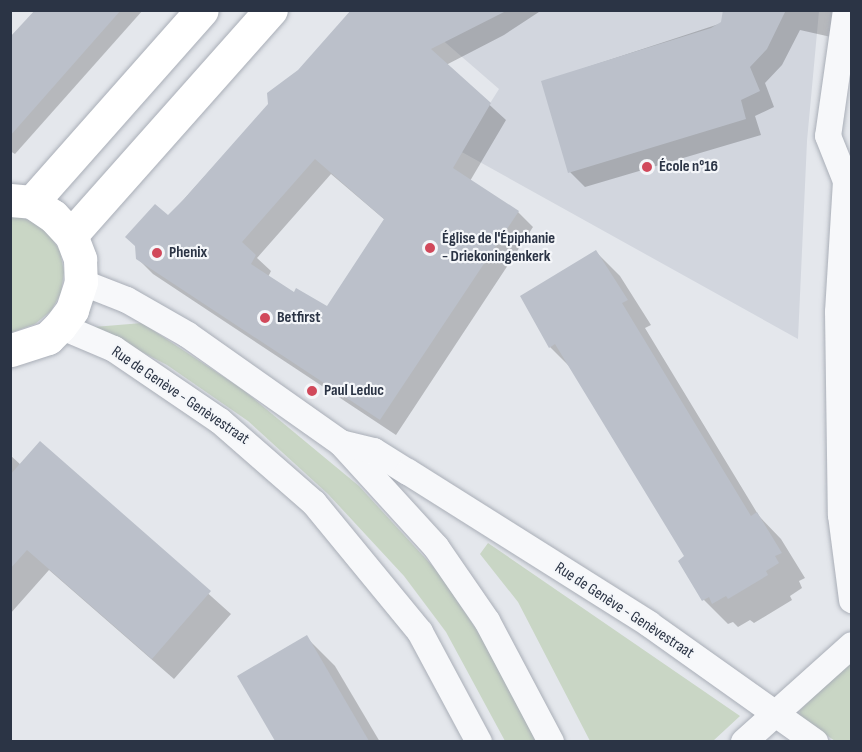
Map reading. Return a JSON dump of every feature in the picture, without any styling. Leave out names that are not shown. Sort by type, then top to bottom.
[{"type":"street","points":[[10,350],[48,338],[72,310],[81,282],[80,259],[71,236],[53,216],[21,201],[202,10]]},
{"type":"street","points":[[71,236],[271,10]]},
{"type":"street","points":[[846,10],[828,136],[846,181],[838,312],[842,521],[852,600]]},
{"type":"street","name":"Rue de Genève - Genèvestraat","points":[[81,282],[127,300],[188,335],[341,443],[436,547],[487,621],[551,741]]},
{"type":"street","name":"Rue de Genève - Genèvestraat","points":[[60,326],[114,349],[220,421],[314,502],[420,632],[479,741]]},
{"type":"street","name":"Rue de Genève - Genèvestraat","points":[[341,443],[374,451],[400,466],[649,624],[814,741]]},
{"type":"street","points":[[744,741],[852,645]]},
{"type":"shaded area","name":"École n°16","points":[[409,11],[819,11],[807,141],[798,339],[460,151],[499,89]]},
{"type":"green space","points":[[10,214],[32,221],[49,234],[60,251],[64,272],[61,293],[51,311],[35,324],[10,333]]},
{"type":"green space","points":[[142,323],[242,389],[359,486],[438,572],[508,677],[538,741],[505,741],[446,632],[404,576],[328,494],[248,421],[167,365],[94,327]]},
{"type":"green space","points":[[488,543],[740,716],[713,741],[590,741],[518,602],[480,554]]},
{"type":"green space","points":[[851,660],[851,741],[835,741],[799,716],[800,710]]},
{"type":"building","points":[[35,10],[121,10],[10,136],[10,37]]},
{"type":"building","points":[[351,10],[508,10],[431,49],[491,103],[453,168],[519,211],[380,420],[136,259],[135,246],[125,237],[155,204],[168,215],[268,104],[267,93],[298,70]],"holes":[[[315,159],[384,219],[327,306],[296,288],[294,292],[251,264],[256,255],[242,242]]]},
{"type":"building","points":[[723,10],[786,10],[767,49],[750,67],[760,91],[741,100],[746,119],[568,173],[541,81],[711,28],[721,22]]},
{"type":"building","points":[[596,250],[628,300],[622,303],[751,516],[757,512],[782,553],[775,556],[779,563],[766,571],[768,575],[728,599],[726,596],[712,604],[709,597],[702,601],[678,561],[684,556],[555,344],[549,348],[520,296]]},
{"type":"building","points":[[40,441],[211,591],[152,659],[27,550],[10,569],[10,475]]},
{"type":"building","points":[[307,635],[369,741],[275,741],[237,676]]},
{"type":"place","name":"École n°16","points":[[647,167]]},
{"type":"place","name":"Église de l'Épiphanie - Driekoningenkerk","points":[[430,248]]},
{"type":"place","name":"Phenix","points":[[157,253]]},
{"type":"place","name":"Betfirst","points":[[265,318]]},
{"type":"place","name":"Paul Leduc","points":[[312,391]]}]
